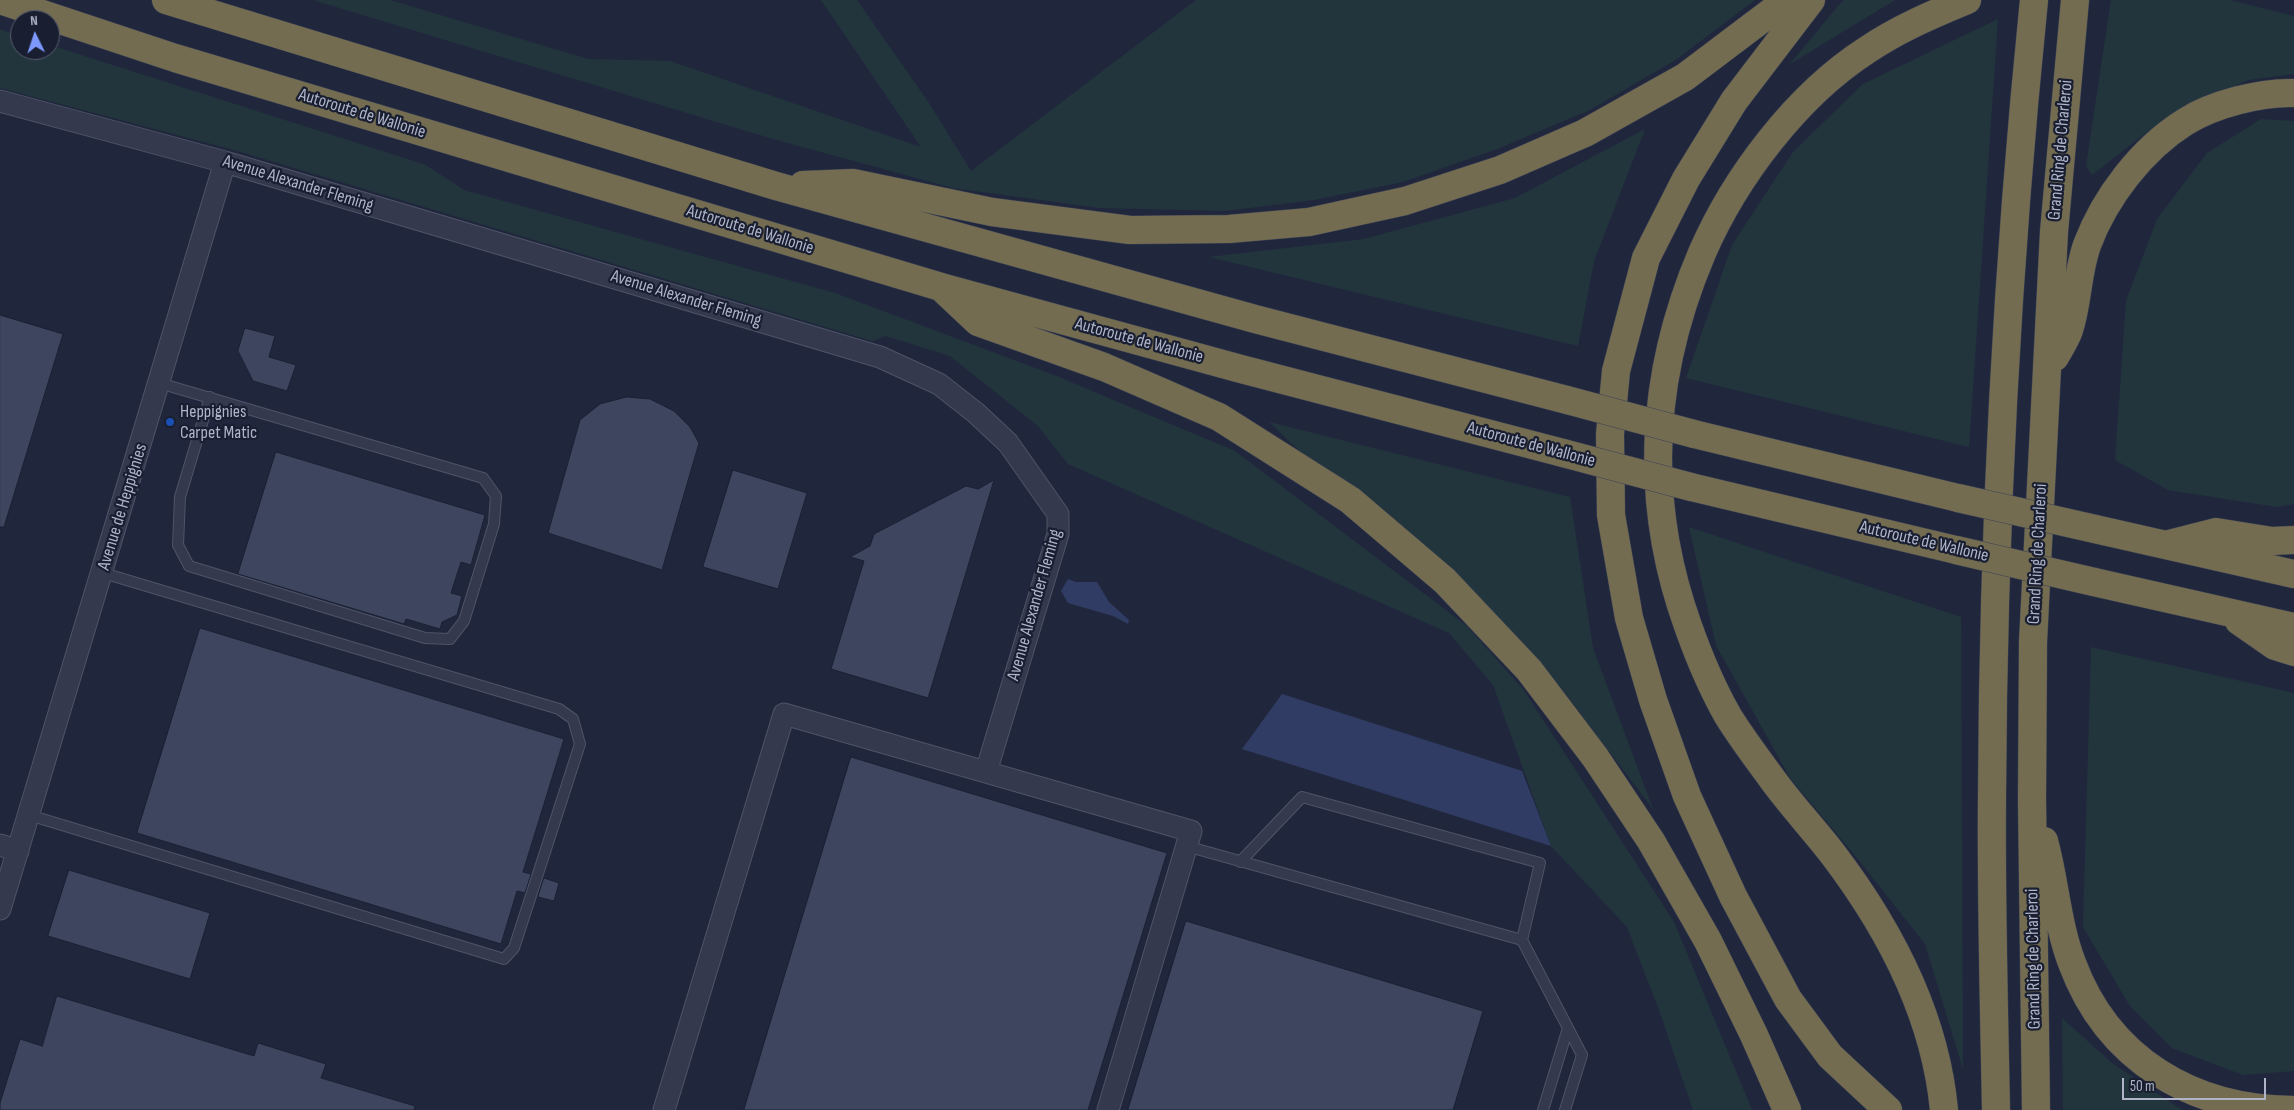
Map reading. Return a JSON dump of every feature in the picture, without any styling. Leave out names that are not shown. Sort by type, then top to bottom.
[{"type":"highway","name":"Autoroute de Wallonie","points":[[0,0],[175,58],[941,287],[1232,367],[1692,487],[1956,550],[2294,627]]},
{"type":"highway","points":[[166,0],[776,186],[1255,319],[1694,434],[2163,546],[2294,574]]},
{"type":"highway","points":[[776,186],[853,183],[992,212],[1130,230],[1229,228],[1309,222],[1414,198],[1500,170],[1585,134],[1685,77],[1787,0]]},
{"type":"highway","points":[[1811,0],[1734,101],[1686,180],[1646,258],[1616,371],[1610,434],[1610,515],[1629,618],[1653,700],[1688,796],[1733,896],[1788,999],[1830,1056],[1888,1110]]},
{"type":"highway","points":[[1944,1110],[1931,1036],[1907,972],[1877,917],[1832,854],[1771,779],[1728,716],[1699,658],[1675,591],[1660,517],[1657,442],[1663,383],[1691,280],[1714,227],[1747,171],[1782,127],[1823,84],[1866,50],[1928,16],[1967,0]]},
{"type":"highway","points":[[1996,1110],[1992,798],[1994,641],[2004,393],[2014,239],[2034,0]]},
{"type":"highway","name":"Grand Ring de Charleroi","points":[[2036,1110],[2032,800],[2033,642],[2049,370],[2054,232],[2075,0]]},
{"type":"highway","points":[[2049,370],[2069,330],[2079,270],[2097,222],[2113,195],[2140,160],[2186,121],[2214,108],[2277,92],[2294,93]]},
{"type":"highway","points":[[941,287],[978,322],[1104,366],[1219,417],[1350,500],[1445,581],[1529,670],[1595,757],[1651,841],[1708,940],[1754,1035],[1787,1110]]},
{"type":"highway","points":[[2163,546],[2216,532],[2272,541],[2294,540]]},
{"type":"highway","points":[[2227,613],[2276,646],[2294,652]]},
{"type":"highway","points":[[2032,800],[2050,863],[2064,938],[2072,963],[2096,1012],[2114,1036],[2152,1070],[2198,1094],[2246,1108],[2294,1110]]},
{"type":"street","name":"Avenue Alexander Fleming","points":[[0,101],[225,162],[880,357],[940,384],[976,413],[1008,443],[1058,514],[1058,534],[986,772]]},
{"type":"street","name":"Avenue de Heppignies","points":[[0,909],[9,848],[29,815],[225,162]]},
{"type":"street","points":[[664,1110],[784,714],[1190,831],[1108,1110]]},
{"type":"lane","points":[[159,383],[210,397],[483,478],[496,496],[494,524],[464,621],[450,639],[425,638],[189,566],[178,545],[180,497],[210,397]]},
{"type":"lane","points":[[29,815],[504,959],[514,948],[580,744],[573,719],[559,709],[103,573]]},
{"type":"lane","points":[[1240,862],[1302,798],[1540,863],[1522,940],[1582,1054],[1565,1110]]},
{"type":"lane","points":[[1186,846],[1522,940]]},
{"type":"lane","points":[[1543,1110],[1568,1028]]},
{"type":"shaded area","points":[[313,0],[390,0],[588,59],[670,61],[921,147],[821,0],[857,0],[929,103],[971,171],[1196,0],[1755,0],[1677,59],[1590,110],[1497,149],[1403,182],[1314,200],[1225,211],[1099,208],[953,188],[773,139]]},
{"type":"shaded area","points":[[1843,0],[1895,0],[1790,64]]},
{"type":"shaded area","points":[[2111,0],[2230,0],[2294,16],[2294,74],[2248,80],[2165,118],[2092,175],[2086,166]]},
{"type":"shaded area","points":[[1998,19],[1969,447],[1686,378],[1732,245],[1793,152],[1863,84]]},
{"type":"shaded area","points":[[0,29],[10,32],[10,60],[60,60],[60,48],[426,165],[464,190],[835,293],[1054,375],[1235,451],[1467,626],[1523,689],[1674,922],[1752,1110],[1693,1110],[1659,1010],[1627,927],[1551,846],[1493,685],[1449,633],[1068,464],[1038,426],[950,356],[886,336],[872,341],[234,150],[0,88]]},
{"type":"shaded area","points":[[2261,119],[2294,121],[2294,504],[2277,507],[2168,490],[2115,460],[2126,301],[2157,219],[2207,153]]},
{"type":"shaded area","points":[[1645,129],[1594,261],[1578,346],[1209,257],[1364,239],[1515,198]]},
{"type":"shaded area","points":[[1269,422],[1570,497],[1593,648],[1653,809],[1560,687],[1434,557],[1311,462]]},
{"type":"shaded area","points":[[1689,527],[1961,617],[1963,1069],[1925,944],[1790,778],[1716,645]]},
{"type":"shaded area","points":[[2091,647],[2294,693],[2294,1071],[2243,1075],[2172,1048],[2130,1006],[2083,927]]},
{"type":"shaded area","points":[[2062,1018],[2112,1063],[2182,1110],[2063,1110]]},
{"type":"water","points":[[1068,579],[1076,582],[1097,582],[1109,602],[1129,620],[1128,624],[1113,616],[1068,603],[1061,591]]},
{"type":"water","points":[[1282,694],[1522,771],[1551,846],[1242,749]]},
{"type":"building","points":[[0,315],[63,334],[4,527],[0,527]]},
{"type":"building","points":[[245,328],[275,336],[269,357],[296,365],[287,391],[253,381],[238,351]]},
{"type":"building","points":[[627,397],[650,399],[674,411],[690,427],[699,443],[662,570],[548,533],[580,420],[600,404]]},
{"type":"building","points":[[276,452],[485,515],[471,565],[461,562],[451,593],[462,596],[457,615],[442,622],[440,629],[406,619],[404,624],[238,574]]},
{"type":"building","points":[[733,470],[807,493],[778,589],[703,567]]},
{"type":"building","points":[[994,480],[928,698],[831,669],[864,561],[850,557],[870,546],[874,534],[966,486],[978,489]]},
{"type":"building","points":[[200,628],[564,739],[523,872],[531,874],[525,893],[517,891],[501,944],[137,833]]},
{"type":"building","points":[[851,757],[1167,853],[1088,1110],[744,1110]]},
{"type":"building","points":[[69,870],[210,913],[190,979],[48,936]]},
{"type":"building","points":[[544,878],[559,883],[554,901],[538,897]]},
{"type":"building","points":[[1186,921],[1483,1011],[1453,1110],[1128,1110]]},
{"type":"building","points":[[57,996],[254,1056],[258,1043],[326,1064],[321,1078],[415,1106],[414,1110],[0,1110],[0,1103],[20,1039],[42,1046]]},
{"type":"place","name":"Heppignies Carpet Matic","points":[[170,422]]}]
